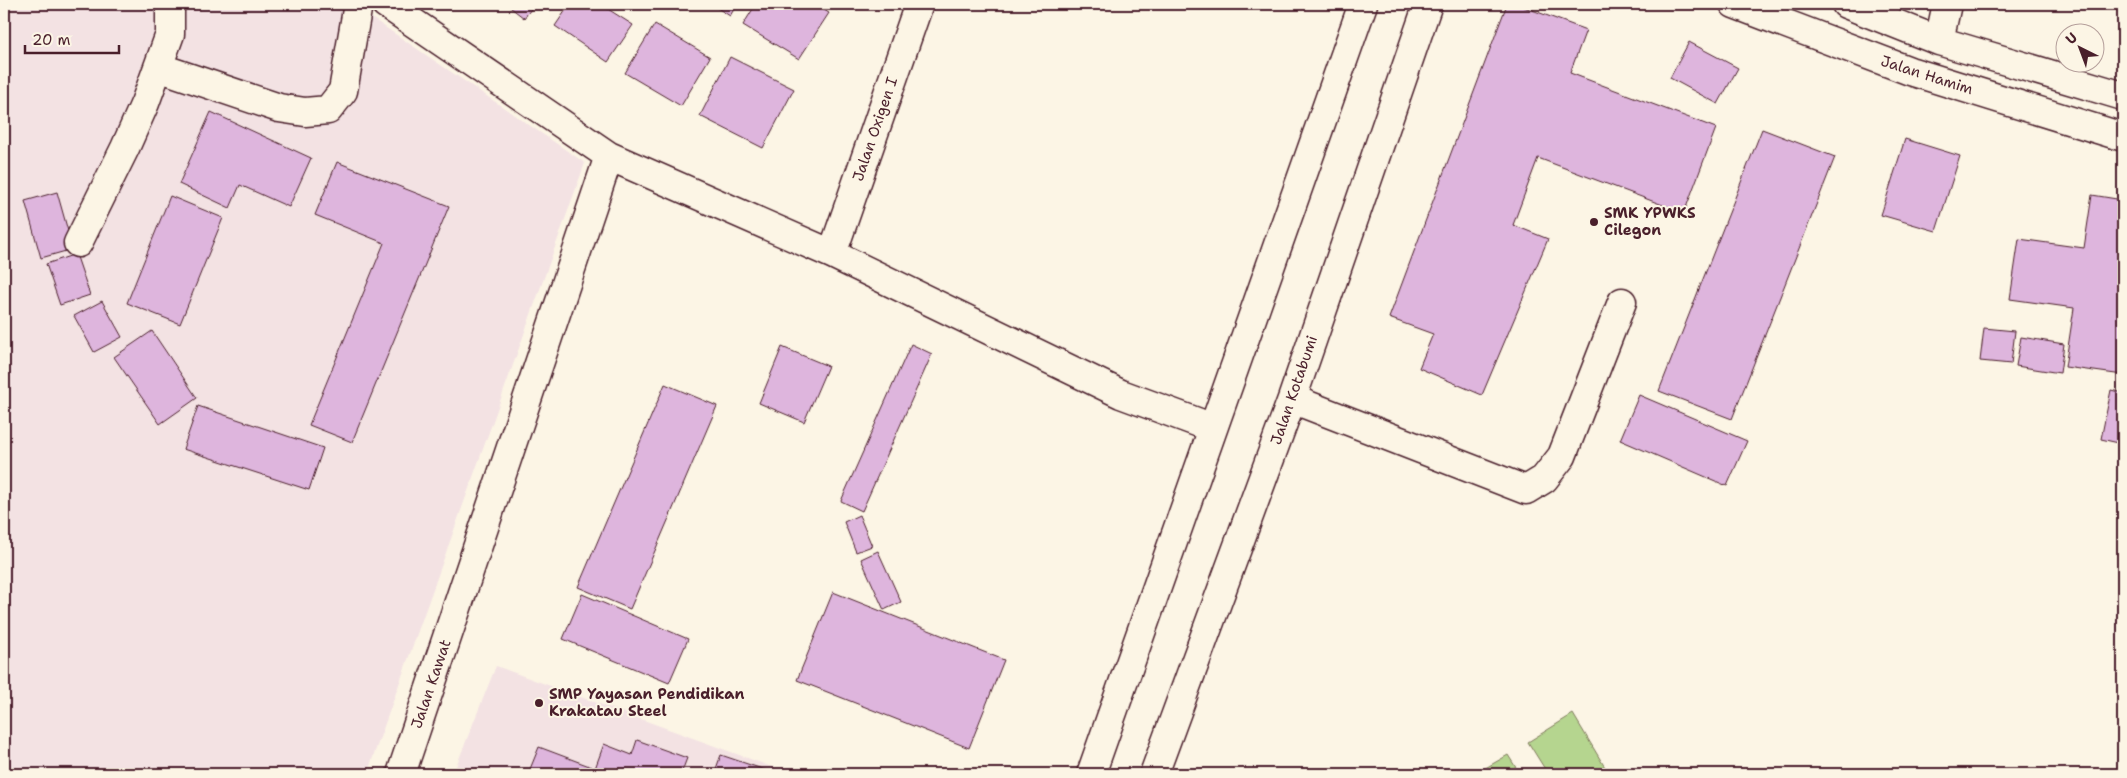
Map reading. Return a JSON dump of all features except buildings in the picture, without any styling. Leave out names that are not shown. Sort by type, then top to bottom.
[{"type":"street","points":[[78,243],[125,148],[158,67],[170,34],[170,4]]},
{"type":"street","points":[[158,67],[279,108],[305,112],[328,110],[343,90],[358,4]]},
{"type":"street","points":[[386,4],[609,156],[832,254],[1121,394],[1213,428]]},
{"type":"street","name":"Jalan Oxigen I","points":[[832,254],[919,4]]},
{"type":"street","points":[[1091,774],[1363,4]]},
{"type":"street","name":"Jalan Kotabumi","points":[[1154,774],[1292,398],[1428,4]]},
{"type":"street","name":"Jalan Hamim","points":[[1734,4],[1910,71],[2123,137]]},
{"type":"street","points":[[1846,4],[1940,41],[2123,96]]},
{"type":"street","points":[[1940,41],[1947,4]]},
{"type":"street","name":"Jalan Kawat","points":[[401,774],[609,156]]},
{"type":"street","points":[[1292,398],[1526,490],[1544,479],[1562,456],[1622,302]]},
{"type":"shaded area","points":[[4,4],[351,4],[585,163],[367,774],[4,774]]},
{"type":"shaded area","name":"SMP Yayasan Pendidikan Krakatau Steel","points":[[496,666],[791,774],[777,774],[721,755],[714,774],[681,774],[687,758],[638,741],[632,755],[604,744],[593,774],[589,774],[592,767],[540,747],[528,774],[453,774]]},
{"type":"green space","points":[[1573,714],[1609,774],[1548,774],[1528,742]]},
{"type":"green space","points":[[1508,755],[1520,774],[1475,774]]},
{"type":"place","name":"SMK YPWKS Cilegon","points":[[1594,222]]},
{"type":"place","name":"SMP Yayasan Pendidikan Krakatau Steel","points":[[539,703]]}]
